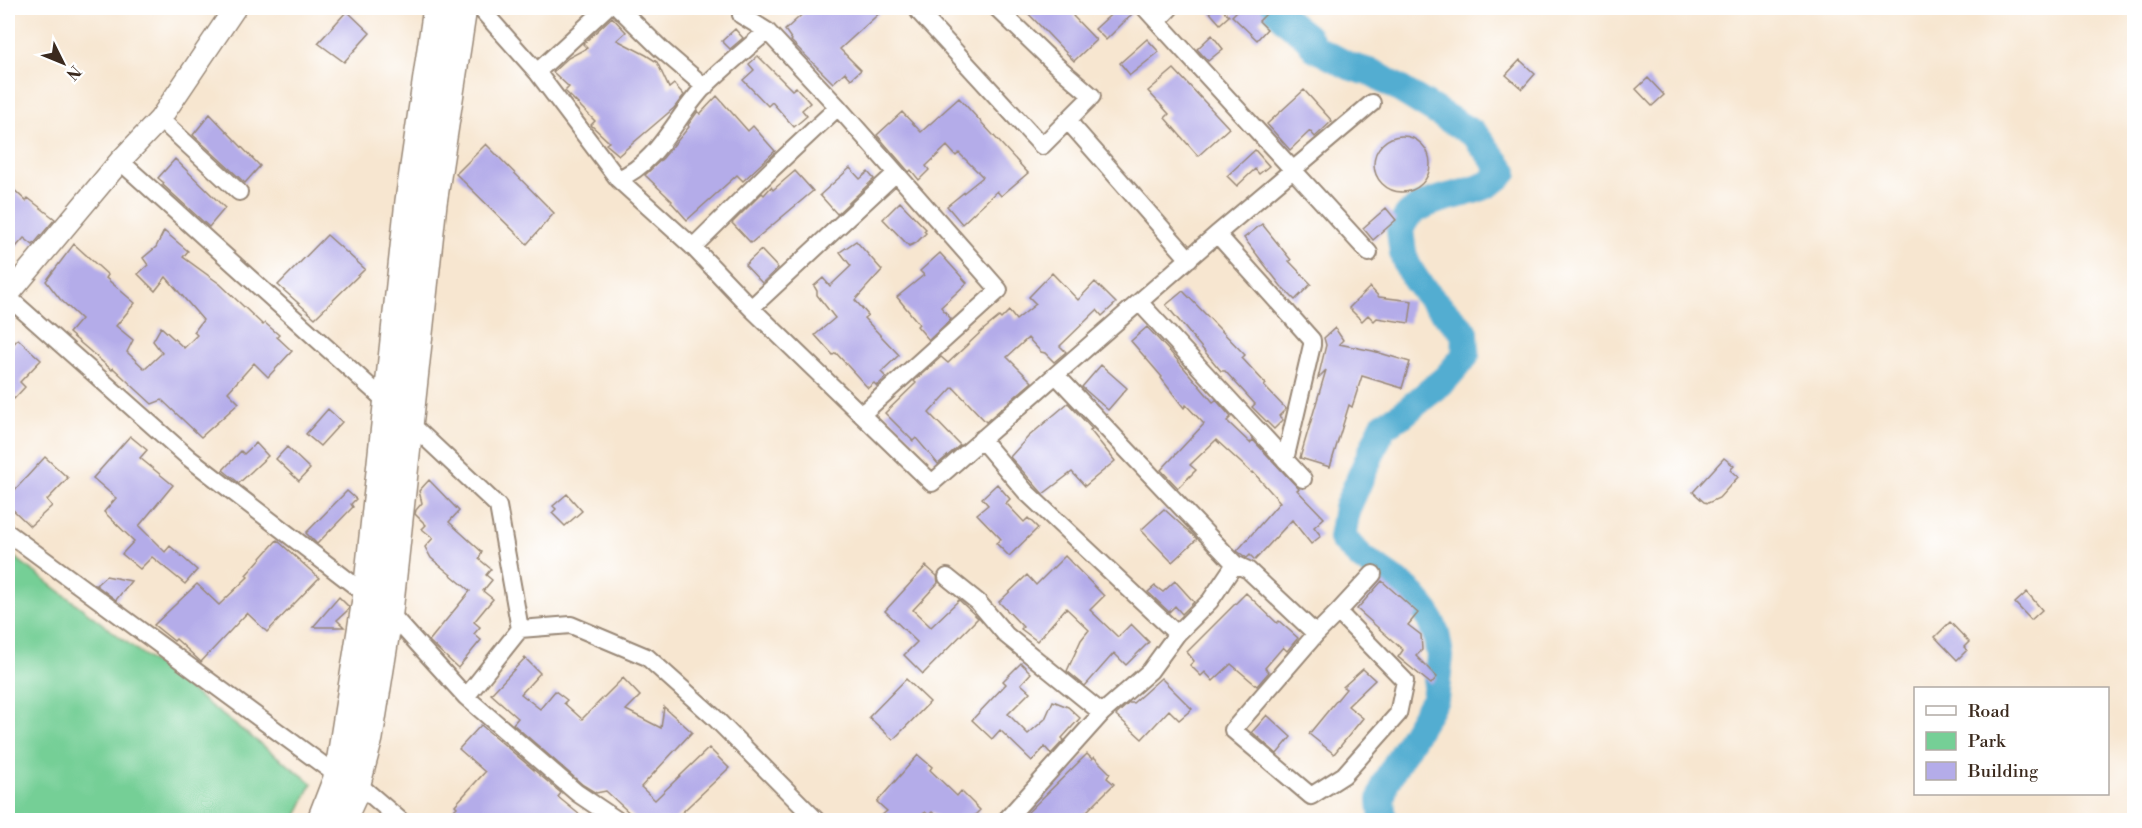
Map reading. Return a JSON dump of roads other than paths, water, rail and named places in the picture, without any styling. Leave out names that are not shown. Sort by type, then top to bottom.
[{"type":"main road","points":[[342,820],[389,404],[409,201],[436,8]]},
{"type":"main road","points":[[321,820],[369,738],[389,612],[434,203],[463,8]]},
{"type":"street","points":[[235,8],[160,119],[120,161],[8,296],[189,458],[367,593],[389,612],[466,697],[577,794],[617,820]]},
{"type":"street","points":[[480,8],[537,72],[618,179],[693,246],[751,308],[932,483],[1217,234],[1372,104]]},
{"type":"street","points":[[537,72],[606,8]]},
{"type":"street","points":[[619,8],[662,50],[705,87]]},
{"type":"street","points":[[924,8],[919,12],[1042,147],[1092,96],[997,8]]},
{"type":"street","points":[[1145,8],[1369,252]]},
{"type":"street","points":[[1157,21],[1170,8]]},
{"type":"street","points":[[741,10],[767,31],[838,107],[999,290],[862,414]]},
{"type":"street","points":[[618,179],[631,174],[654,151],[705,87],[767,31]]},
{"type":"street","points":[[693,246],[838,107]]},
{"type":"street","points":[[160,119],[239,192]]},
{"type":"street","points":[[1068,121],[1189,259]]},
{"type":"street","points":[[120,161],[410,423],[498,506],[520,629]]},
{"type":"street","points":[[751,308],[896,173]]},
{"type":"street","points":[[1217,234],[1312,340],[1285,460]]},
{"type":"street","points":[[1139,302],[1303,479]]},
{"type":"street","points":[[1056,375],[1236,564],[1248,570],[1316,634]]},
{"type":"street","points":[[981,439],[1026,492],[1177,634]]},
{"type":"street","points":[[8,533],[400,820]]},
{"type":"street","points":[[1006,820],[1102,713],[1150,671],[1177,634],[1210,601],[1236,564]]},
{"type":"street","points":[[1338,612],[1406,681],[1398,714],[1344,775],[1311,796],[1233,730],[1316,634],[1373,574]]},
{"type":"street","points":[[947,577],[978,602],[1006,635],[1102,713]]},
{"type":"street","points":[[466,697],[520,629],[571,625],[647,657],[714,717],[816,820]]},
{"type":"waterway","points":[[1275,8],[1307,37],[1315,48],[1349,66],[1375,74],[1475,135],[1504,172],[1483,187],[1421,207],[1409,215],[1400,229],[1404,257],[1409,268],[1430,298],[1465,333],[1466,355],[1446,378],[1403,414],[1383,426],[1347,508],[1342,538],[1362,558],[1408,590],[1427,613],[1436,633],[1440,656],[1435,699],[1385,783],[1381,800],[1383,820]]}]
